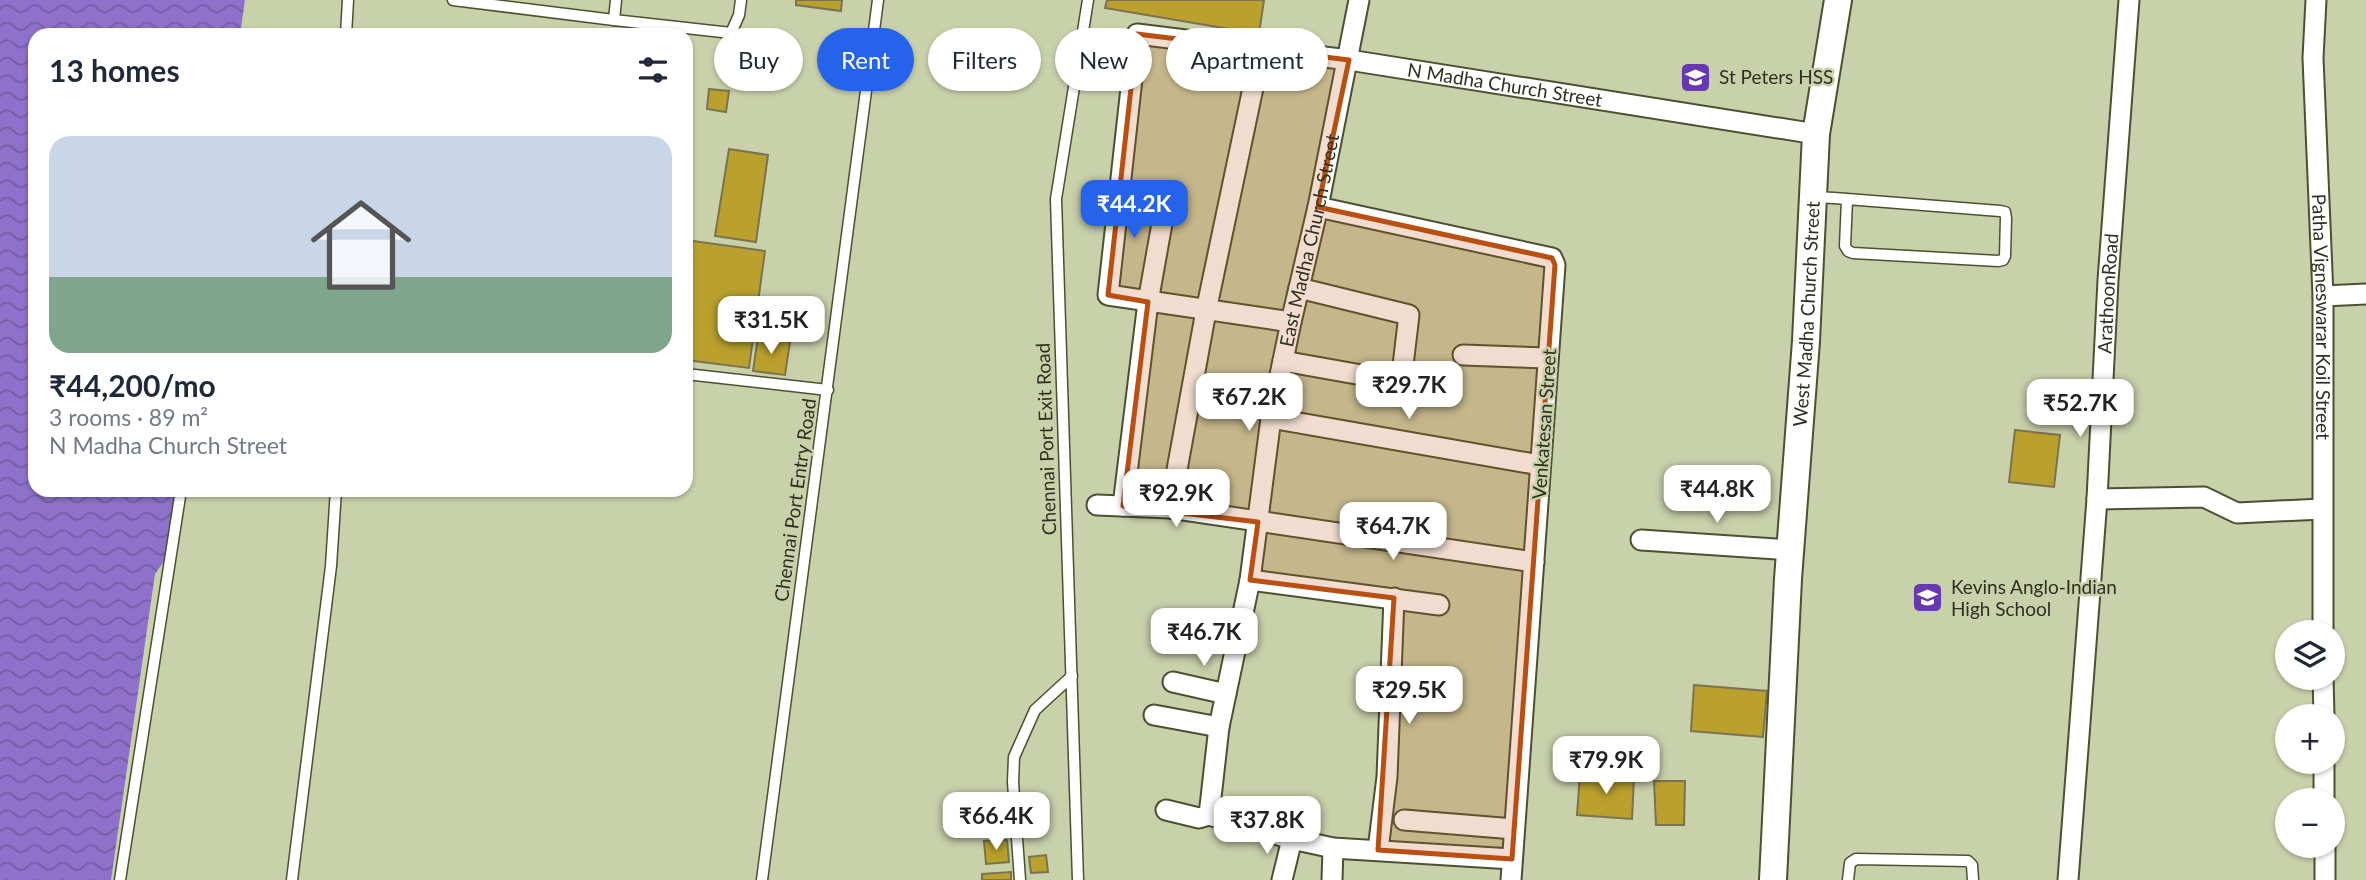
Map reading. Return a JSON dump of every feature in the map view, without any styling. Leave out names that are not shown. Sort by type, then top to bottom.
[{"type":"main road","name":"West Madha Church Street","points":[[1773,880],[1816,134],[1838,0]]},
{"type":"street","name":"East Madha Church Street","points":[[1209,815],[1219,727],[1250,580],[1271,418],[1349,60],[1359,0]]},
{"type":"street","name":"ArathoonRoad","points":[[2068,880],[2097,499],[2108,280],[2129,0]]},
{"type":"street","name":"Patha Vigneswarar Koil Street","points":[[2316,0],[2314,68],[2323,296],[2323,620]]},
{"type":"street","name":"N Madha Church Street","points":[[1166,38],[1137,34],[1108,296],[1291,322]]},
{"type":"street","name":"N Madha Church Street","points":[[1328,58],[1816,134]]},
{"type":"street","points":[[1170,508],[1206,311],[1252,91]]},
{"type":"street","name":"Venkatesan Street","points":[[1318,207],[1552,258],[1555,265],[1511,880]]},
{"type":"street","points":[[1123,506],[1148,302],[1163,218]]},
{"type":"street","points":[[1283,361],[1401,382],[1409,315],[1299,288]]},
{"type":"street","points":[[2323,296],[2366,294]]},
{"type":"street","points":[[1463,355],[1548,358]]},
{"type":"street","points":[[1271,418],[1540,465]]},
{"type":"street","points":[[2097,499],[2204,497],[2238,513],[2322,509]]},
{"type":"street","points":[[1097,505],[1170,508],[1534,562]]},
{"type":"street","points":[[1641,540],[1790,550]]},
{"type":"street","points":[[1250,580],[1439,605]]},
{"type":"street","points":[[1378,850],[1387,777],[1395,598]]},
{"type":"street","points":[[1173,682],[1226,694]]},
{"type":"street","points":[[1154,715],[1219,727]]},
{"type":"street","points":[[1166,810],[1199,818],[1209,815],[1333,848],[1512,859]]},
{"type":"street","points":[[1405,820],[1514,829]]},
{"type":"street","points":[[1282,880],[1292,839]]},
{"type":"street","points":[[1332,880],[1333,848]]},
{"type":"street","points":[[2325,858],[2325,880]]},
{"type":"lane","points":[[346,28],[348,0]]},
{"type":"lane","points":[[453,0],[686,28]]},
{"type":"lane","points":[[614,20],[616,0]]},
{"type":"lane","points":[[693,29],[731,33],[739,15],[741,0]]},
{"type":"lane","name":"Chennai Port Entry Road","points":[[762,880],[878,0]]},
{"type":"lane","name":"Chennai Port Exit Road","points":[[1078,880],[1056,199],[1088,0]]},
{"type":"lane","points":[[1814,197],[2005,212],[2006,256],[1998,261],[1847,251],[1847,200]]},
{"type":"lane","points":[[693,375],[828,390]]},
{"type":"lane","points":[[120,880],[180,497]]},
{"type":"lane","points":[[292,880],[331,566],[336,497]]},
{"type":"lane","points":[[1020,880],[1013,782],[1014,757],[1031,715],[1072,676]]},
{"type":"lane","points":[[1848,880],[1850,863],[1856,859],[1968,861],[1972,865],[1973,880]]},
{"type":"highlighted area","points":[[1137,34],[1349,60],[1318,207],[1552,258],[1555,265],[1512,859],[1378,850],[1394,598],[1250,580],[1258,522],[1123,506],[1148,302],[1108,295]]},
{"type":"water","points":[[0,0],[245,0],[241,28],[28,28],[28,497],[177,497],[170,553],[155,574],[111,880],[0,880]]},
{"type":"building","points":[[796,0],[842,0],[841,11],[796,5]]},
{"type":"building","points":[[1107,0],[1264,0],[1260,28],[1223,28],[1105,8]]},
{"type":"building","points":[[709,89],[729,91],[726,112],[707,109]]},
{"type":"building","points":[[729,149],[768,155],[756,242],[715,236]]},
{"type":"building","points":[[693,241],[765,251],[749,368],[693,361]]},
{"type":"building","points":[[758,337],[790,342],[785,375],[753,371]]},
{"type":"building","points":[[2015,430],[2060,435],[2054,487],[2009,482]]},
{"type":"building","points":[[1694,685],[1767,691],[1763,737],[1691,731]]},
{"type":"building","points":[[1580,774],[1634,777],[1632,819],[1577,815]]},
{"type":"building","points":[[1654,781],[1685,781],[1684,825],[1656,825]]},
{"type":"building","points":[[1007,840],[1009,862],[986,864],[984,841]]},
{"type":"building","points":[[1046,855],[1048,872],[1031,873],[1029,857]]},
{"type":"building","points":[[1011,872],[1011,880],[982,880],[982,874]]},
{"type":"place","name":"St Peters HSS","points":[[1696,77]]},
{"type":"place","name":"Kevins Anglo-Indian High School","points":[[1928,598]]}]
